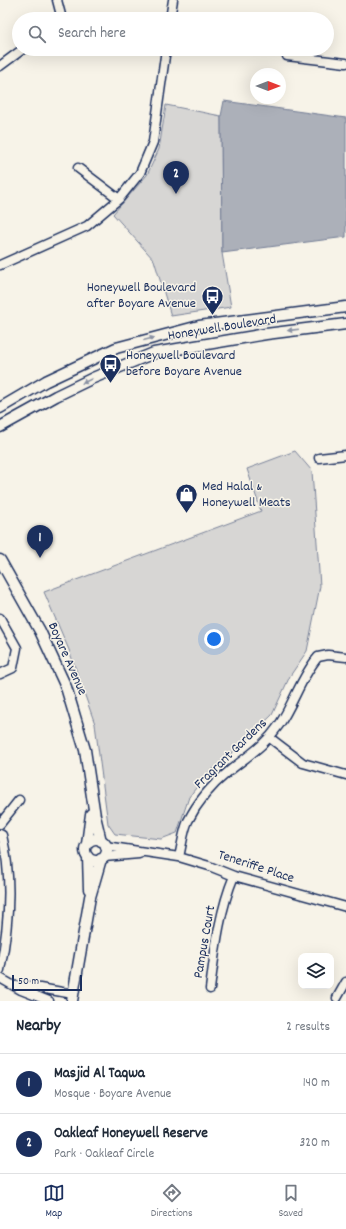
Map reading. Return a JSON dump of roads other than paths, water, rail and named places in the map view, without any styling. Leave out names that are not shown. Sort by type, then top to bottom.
[{"type":"street","points":[[57,0],[60,12]]},
{"type":"street","points":[[171,12],[173,0]]},
{"type":"street","points":[[0,66],[13,56]]},
{"type":"street","points":[[0,266],[87,226],[119,199],[140,173],[153,142],[165,56]]},
{"type":"street","points":[[287,56],[346,63]]},
{"type":"street","points":[[78,168],[119,199]]},
{"type":"street","name":"Honeywell Boulevard","points":[[0,408],[46,381],[116,348],[199,326],[346,307]]},
{"type":"street","points":[[321,310],[322,327]]},
{"type":"street","name":"Honeywell Boulevard","points":[[0,427],[56,396],[93,378],[154,353],[266,334],[346,324]]},
{"type":"street","points":[[199,326],[200,345]]},
{"type":"street","points":[[46,381],[56,396]]},
{"type":"street","points":[[319,458],[346,455]]},
{"type":"street","name":"Boyare Avenue","points":[[0,560],[40,631],[66,687],[85,750],[92,801],[103,843]]},
{"type":"street","points":[[0,618],[17,648],[13,668],[0,674]]},
{"type":"street","name":"Fragrant Gardens","points":[[179,857],[188,822],[205,795],[227,772],[261,747],[270,738],[280,724],[309,667],[318,657],[328,655],[346,657]]},
{"type":"street","points":[[270,738],[303,763],[346,775]]},
{"type":"street","points":[[0,824],[19,800]]},
{"type":"street","name":"Boyare Avenue","points":[[87,844],[92,801]]},
{"type":"street","points":[[0,834],[2,835],[6,853],[10,892],[5,947],[0,970]]},
{"type":"street","points":[[15,986],[23,985],[73,998],[90,897],[106,853],[103,843],[93,840],[87,844],[85,850],[88,857],[90,897]]},
{"type":"street","name":"Teneriffe Place","points":[[103,843],[179,857],[209,866],[234,876],[346,907]]},
{"type":"street","name":"Teneriffe Place","points":[[103,858],[157,853]]},
{"type":"street","points":[[88,857],[94,861],[103,858]]},
{"type":"street","name":"Pampus Court","points":[[210,989],[218,926],[234,876]]},
{"type":"street","points":[[0,978],[21,990],[49,1001]]},
{"type":"street","points":[[337,998],[346,982]]},
{"type":"place","name":"Oakleaf Honeywell Reserve","points":[[176,194]]},
{"type":"place","name":"Honeywell Boulevard after Boyare Avenue","points":[[212,316]]},
{"type":"place","name":"Honeywell Boulevard before Boyare Avenue","points":[[111,384]]},
{"type":"place","name":"Med Halal & Honeywell Meats","points":[[186,514]]},
{"type":"place","name":"Masjid Al Taqwa","points":[[40,558]]}]
